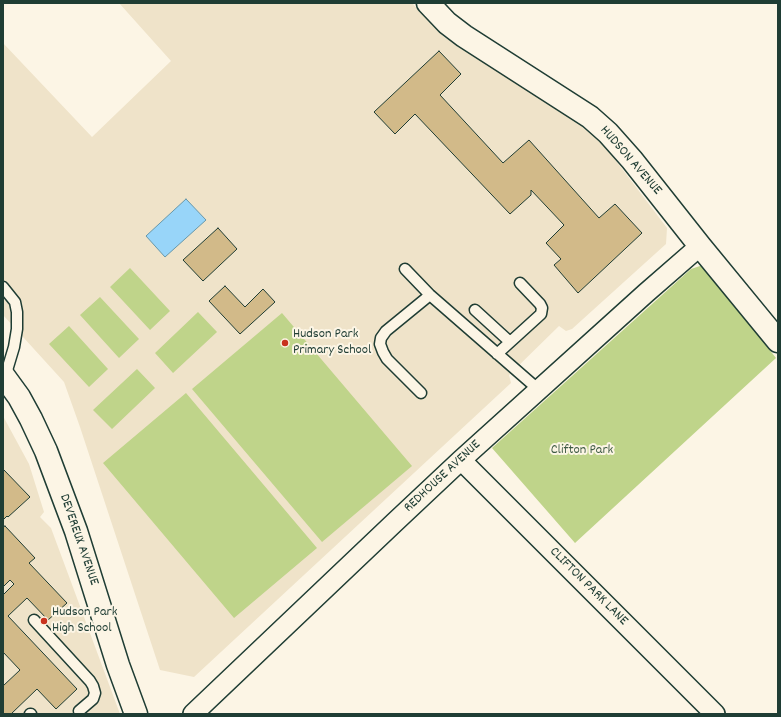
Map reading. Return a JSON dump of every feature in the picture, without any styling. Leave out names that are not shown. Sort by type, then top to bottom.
[{"type":"street","name":"HUDSON AVENUE","points":[[428,3],[447,23],[464,36],[590,117],[608,132],[778,341]]},
{"type":"street","name":"REDHOUSE AVENUE","points":[[193,714],[461,460],[700,246]]},
{"type":"street","name":"DEVEREUX AVENUE","points":[[4,376],[22,402],[46,451],[76,531],[118,665],[136,714]]},
{"type":"street","name":"CLIFTON PARK LANE","points":[[461,460],[715,714]]},
{"type":"lane","points":[[405,269],[430,295],[539,390]]},
{"type":"lane","points":[[497,354],[541,314],[542,308],[540,304],[520,283]]},
{"type":"lane","points":[[3,287],[15,302],[17,312],[17,329],[14,347],[4,376]]},
{"type":"lane","points":[[421,393],[387,359],[380,344],[381,338],[386,331],[430,295]]},
{"type":"lane","points":[[475,310],[510,342]]},
{"type":"lane","points":[[34,620],[93,686],[95,693],[93,699],[79,713]]},
{"type":"shaded area","name":"Hudson Park Primary School","points":[[119,3],[412,3],[444,37],[561,111],[598,137],[667,228],[666,244],[572,329],[566,331],[559,326],[509,375],[511,383],[194,677],[160,670],[64,382],[3,315],[3,43],[92,137],[171,61]]},
{"type":"shaded area","name":"Hudson Park High School","points":[[3,416],[29,464],[44,512],[40,517],[51,528],[120,714],[3,714]]},
{"type":"green space","name":"Clifton Park","points":[[703,265],[776,358],[575,543],[492,448],[691,269]]},
{"type":"green space","points":[[130,268],[170,311],[150,330],[110,287]]},
{"type":"green space","points":[[100,297],[139,339],[119,358],[80,315]]},
{"type":"green space","points":[[198,312],[217,332],[173,373],[155,353]]},
{"type":"green space","points":[[282,313],[412,466],[322,542],[192,389]]},
{"type":"green space","points":[[69,326],[108,369],[89,387],[49,344]]},
{"type":"green space","points":[[137,369],[155,388],[112,429],[93,410]]},
{"type":"green space","points":[[186,393],[317,548],[234,618],[103,463]]},
{"type":"water","points":[[186,199],[206,220],[165,257],[146,236]]},
{"type":"building","points":[[439,51],[461,74],[440,95],[503,163],[529,140],[599,218],[615,204],[642,233],[578,293],[554,265],[561,259],[546,243],[564,225],[531,190],[531,195],[510,214],[415,114],[395,134],[374,112]]},
{"type":"building","points":[[218,228],[237,249],[203,281],[183,260]]},
{"type":"building","points":[[225,286],[245,307],[263,289],[275,302],[240,334],[209,301]]},
{"type":"building","points":[[3,469],[30,497],[3,520]]},
{"type":"building","points":[[5,526],[35,558],[29,563],[67,603],[48,620],[27,598],[8,616],[77,689],[56,709],[37,689],[11,714],[3,714],[3,686],[20,670],[3,652],[3,595],[14,584],[10,580],[3,587],[3,527]]},
{"type":"place","name":"Hudson Park Primary School","points":[[285,343]]},
{"type":"place","name":"Hudson Park High School","points":[[44,621]]}]
